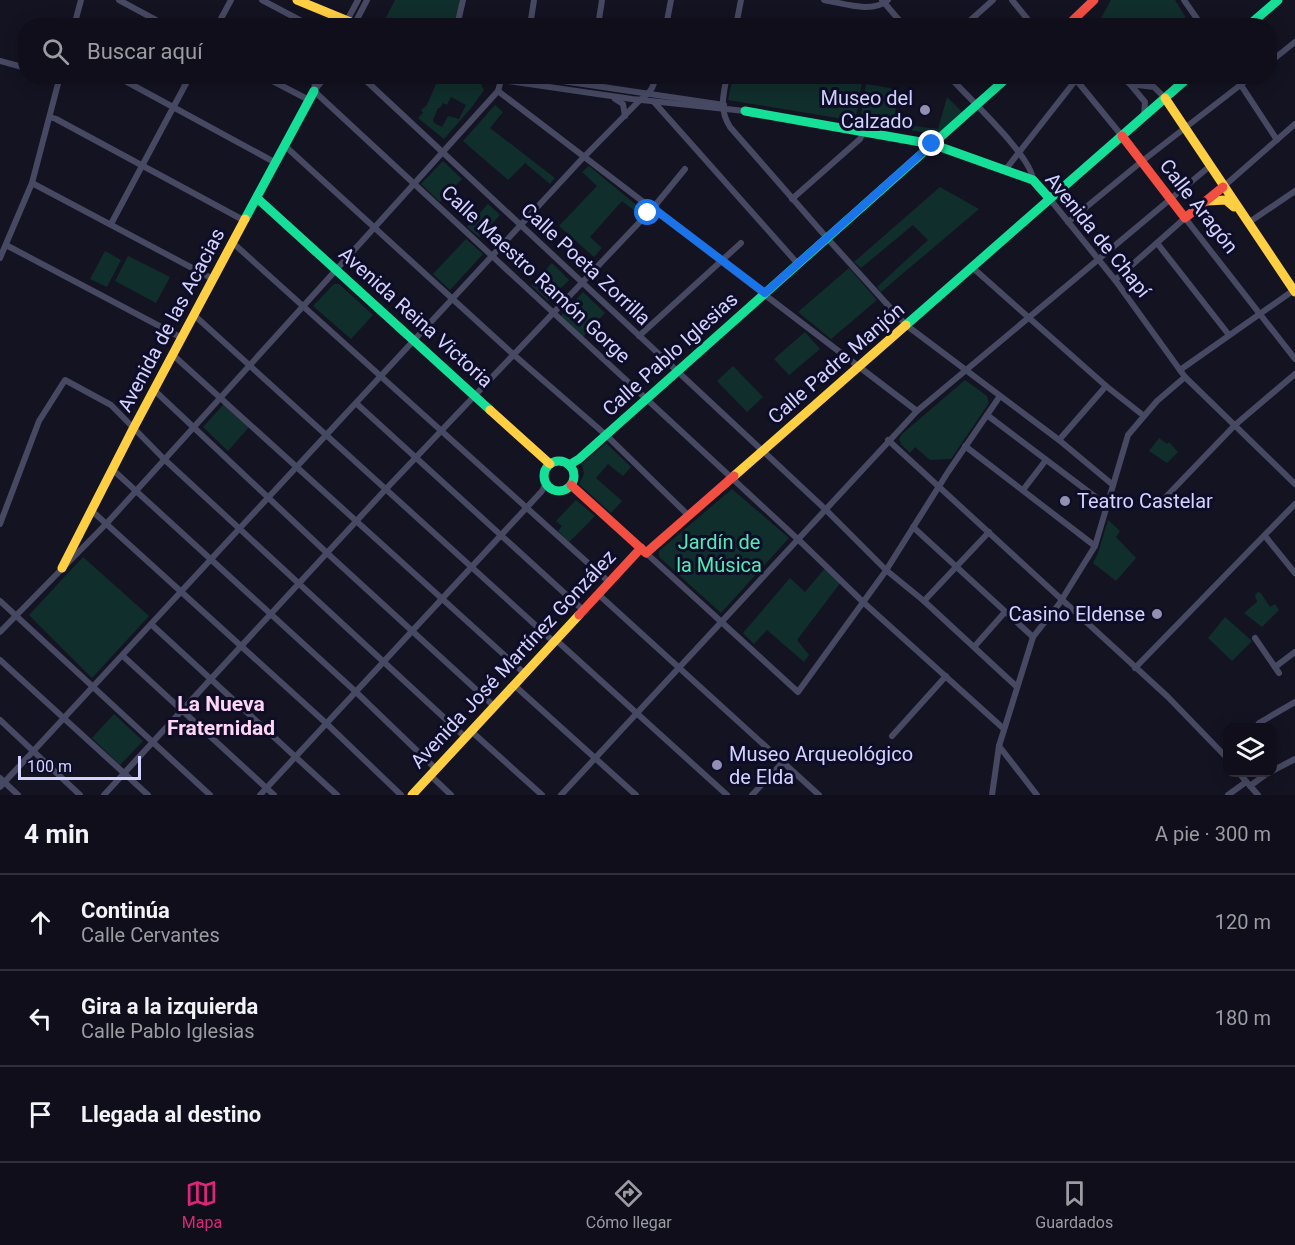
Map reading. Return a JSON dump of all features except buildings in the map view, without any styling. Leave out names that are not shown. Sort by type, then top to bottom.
[{"type":"street","points":[[76,18],[81,0]]},
{"type":"street","points":[[119,0],[152,18]]},
{"type":"street","points":[[221,18],[231,0]]},
{"type":"street","points":[[262,0],[296,18]]},
{"type":"street","points":[[297,0],[339,18]]},
{"type":"street","points":[[354,18],[358,0]]},
{"type":"street","points":[[356,18],[367,0]]},
{"type":"street","points":[[459,18],[463,0]]},
{"type":"street","points":[[531,18],[534,0]]},
{"type":"street","points":[[599,18],[602,0]]},
{"type":"street","points":[[668,18],[671,0]]},
{"type":"street","points":[[738,18],[741,0]]},
{"type":"street","points":[[824,0],[870,7],[885,1],[898,18]]},
{"type":"street","points":[[973,18],[993,0]]},
{"type":"street","points":[[1012,0],[1027,18]]},
{"type":"street","points":[[1078,18],[1094,0]]},
{"type":"street","points":[[1185,0],[1197,18]]},
{"type":"street","points":[[1257,18],[1278,0]]},
{"type":"street","points":[[1277,56],[1295,42]]},
{"type":"street","points":[[0,61],[18,66]]},
{"type":"street","points":[[0,258],[32,183],[57,84]]},
{"type":"street","points":[[131,84],[276,163]]},
{"type":"street","points":[[111,224],[186,84]]},
{"type":"street","points":[[278,84],[309,100]]},
{"type":"street","name":"Avenida de las Acacias","points":[[314,91],[315,84]]},
{"type":"street","name":"Avenida de las Acacias","points":[[62,568],[133,429],[320,84]]},
{"type":"street","name":"Calle Poeta Zorrilla","points":[[370,84],[825,508],[886,570],[924,601],[1017,687]]},
{"type":"street","points":[[0,632],[107,523],[498,91],[500,84]]},
{"type":"street","name":"Avenida de Chapí","points":[[528,84],[654,102],[722,107]]},
{"type":"street","name":"Avenida de Chapí","points":[[581,84],[932,144],[1033,180],[1115,280],[1185,377],[1295,484]]},
{"type":"street","points":[[18,795],[2,782],[152,625],[520,226],[624,116],[649,94],[655,84]]},
{"type":"street","points":[[726,84],[722,107],[730,127],[906,325],[1059,440],[1113,485]]},
{"type":"street","points":[[956,84],[1018,153],[1029,167],[1033,180]]},
{"type":"street","name":"Calle Pablo Iglesias","points":[[569,465],[606,435],[1000,84]]},
{"type":"street","points":[[1006,169],[1071,84]]},
{"type":"street","name":"Calle Aragón","points":[[1081,84],[1295,359]]},
{"type":"street","points":[[1130,84],[1154,87],[1165,98],[1294,291],[1180,370]]},
{"type":"street","points":[[1130,84],[1145,102],[1144,117]]},
{"type":"street","name":"Calle Padre Manjón","points":[[644,550],[732,479],[973,268],[1048,198],[1181,84]]},
{"type":"street","points":[[1068,222],[1141,162],[1241,86],[1277,140]]},
{"type":"street","name":"Calle Maestro Ramón Gorge","points":[[314,91],[797,538],[863,602],[1004,729]]},
{"type":"street","points":[[498,91],[917,411]]},
{"type":"street","points":[[609,96],[623,104],[624,116]]},
{"type":"street","points":[[654,102],[798,264]]},
{"type":"street","points":[[50,117],[244,221]]},
{"type":"street","points":[[1115,280],[1295,124]]},
{"type":"street","points":[[792,199],[861,139],[864,131]]},
{"type":"street","points":[[285,146],[514,355],[606,435],[689,516]]},
{"type":"street","points":[[561,795],[917,411],[1210,166]]},
{"type":"street","points":[[104,795],[327,553],[653,208],[685,169]]},
{"type":"street","points":[[32,183],[213,279]]},
{"type":"street","points":[[1248,223],[1295,191]]},
{"type":"street","name":"Avenida Reina Victoria","points":[[257,198],[550,464]]},
{"type":"street","points":[[1206,201],[1226,200],[1240,212]]},
{"type":"street","points":[[233,243],[609,582]]},
{"type":"street","points":[[639,336],[741,243]]},
{"type":"street","points":[[1156,243],[1229,335]]},
{"type":"street","points":[[6,245],[182,338]]},
{"type":"street","points":[[973,268],[1106,386],[1144,416]]},
{"type":"street","points":[[194,315],[727,795]]},
{"type":"street","points":[[173,355],[525,674]]},
{"type":"street","points":[[1160,503],[1235,425],[1295,374]]},
{"type":"street","points":[[992,795],[999,747],[1033,638],[1063,599],[1095,546],[1128,435],[1158,401],[1185,377]]},
{"type":"street","points":[[0,524],[39,422],[65,380],[111,405],[164,459],[384,662],[543,795]]},
{"type":"street","points":[[1059,440],[1106,386]]},
{"type":"street","points":[[154,390],[494,706]]},
{"type":"street","points":[[571,485],[798,692],[886,570],[938,487],[1000,396]]},
{"type":"street","points":[[357,404],[583,610]]},
{"type":"street","points":[[987,415],[1106,505]]},
{"type":"street","points":[[888,440],[1063,599],[1223,752]]},
{"type":"street","points":[[965,446],[1095,546]]},
{"type":"street","points":[[1023,490],[1046,460]]},
{"type":"street","points":[[558,461],[569,465],[574,474],[571,485],[558,490],[549,487],[544,475],[550,464],[558,461]]},
{"type":"street","points":[[112,469],[356,692],[433,772],[451,795]]},
{"type":"street","points":[[260,795],[501,536],[542,491],[546,483]]},
{"type":"street","points":[[1135,668],[1295,504]]},
{"type":"street","points":[[91,510],[327,724],[401,795]]},
{"type":"street","points":[[913,527],[1033,638]]},
{"type":"street","points":[[924,601],[989,532]]},
{"type":"street","points":[[1265,536],[1295,573]]},
{"type":"street","name":"Avenida José Martínez González","points":[[412,795],[609,582],[644,550]]},
{"type":"street","points":[[598,594],[819,795]]},
{"type":"street","points":[[0,601],[210,795]]},
{"type":"street","points":[[974,647],[1005,612]]},
{"type":"street","points":[[152,625],[337,795]]},
{"type":"street","points":[[1255,638],[1277,670],[1294,656]]},
{"type":"street","points":[[123,656],[274,795]]},
{"type":"street","points":[[0,660],[148,795]]},
{"type":"street","points":[[892,736],[946,676]]},
{"type":"street","points":[[514,685],[636,795]]},
{"type":"street","points":[[1259,723],[1295,702]]},
{"type":"street","points":[[0,720],[80,795]]},
{"type":"street","points":[[999,747],[1037,795]]},
{"type":"street","points":[[1277,769],[1295,759]]},
{"type":"street","points":[[752,795],[783,762]]},
{"type":"street","points":[[1242,777],[1258,795]]},
{"type":"street","points":[[1228,795],[1261,777]]},
{"type":"green space","points":[[395,0],[460,0],[456,18],[386,18]]},
{"type":"green space","points":[[1111,0],[1175,0],[1185,18],[1101,18]]},
{"type":"green space","points":[[436,84],[481,84],[484,90],[444,139],[418,118],[423,113],[421,110],[427,105]],"holes":[[[451,97],[466,105],[459,119],[448,116],[442,127],[433,120],[438,108],[443,103],[447,105]]]},
{"type":"green space","points":[[731,84],[862,84],[855,121],[728,100]]},
{"type":"green space","points":[[866,84],[895,89],[898,94],[893,126],[860,121]]},
{"type":"green space","points":[[947,97],[963,113],[937,135],[899,128],[899,124],[938,129]]},
{"type":"green space","points":[[495,105],[503,112],[490,128],[555,178],[550,184],[525,163],[508,180],[463,141]]},
{"type":"green space","points":[[443,161],[462,179],[440,202],[421,184]]},
{"type":"green space","points":[[589,166],[640,208],[636,212],[622,201],[590,237],[602,248],[594,257],[559,226],[597,186],[582,172]]},
{"type":"green space","points":[[940,187],[979,209],[881,292],[877,287],[928,240],[913,225],[861,268],[854,262]]},
{"type":"green space","points":[[488,204],[500,215],[479,237],[467,227]]},
{"type":"green space","points":[[466,239],[483,254],[450,290],[433,274]]},
{"type":"green space","points":[[105,251],[121,260],[107,287],[90,279]]},
{"type":"green space","points":[[128,256],[170,277],[156,303],[115,281]]},
{"type":"green space","points":[[552,263],[569,280],[548,301],[531,285]]},
{"type":"green space","points":[[849,268],[877,300],[831,339],[798,312]]},
{"type":"green space","points":[[334,284],[339,284],[373,315],[351,339],[313,306]]},
{"type":"green space","points":[[583,292],[605,313],[583,337],[561,316]]},
{"type":"green space","points":[[805,332],[820,349],[789,375],[774,359]]},
{"type":"green space","points":[[733,366],[763,397],[747,412],[717,381]]},
{"type":"green space","points":[[965,380],[987,396],[989,403],[951,459],[930,460],[915,447],[910,453],[901,444],[899,439],[902,434]]},
{"type":"green space","points":[[224,404],[249,427],[228,451],[203,427]]},
{"type":"green space","points":[[1159,438],[1167,444],[1169,442],[1178,452],[1167,463],[1149,451]]},
{"type":"green space","points":[[606,443],[631,467],[623,476],[608,464],[596,478],[622,501],[611,513],[579,484],[584,474],[582,464]]},
{"type":"green space","name":"Jardín de la Música","points":[[732,489],[789,538],[721,613],[659,557],[659,551]]},
{"type":"green space","points":[[576,500],[595,516],[569,542],[558,531],[562,526],[556,521]]},
{"type":"green space","points":[[1108,520],[1120,531],[1116,537],[1136,558],[1116,581],[1093,563]]},
{"type":"green space","points":[[83,557],[149,616],[92,678],[29,615]]},
{"type":"green space","points":[[826,567],[841,582],[797,640],[809,655],[804,662],[767,630],[754,644],[743,633],[790,578],[805,592]]},
{"type":"green space","points":[[1258,592],[1270,607],[1275,604],[1279,610],[1262,627],[1244,613],[1257,602],[1255,595]]},
{"type":"green space","points":[[1225,617],[1252,641],[1232,661],[1208,638]]},
{"type":"green space","points":[[114,714],[143,741],[120,765],[92,738]]},
{"type":"traffic: fast","points":[[1257,18],[1278,0]]},
{"type":"traffic: fast","points":[[569,465],[579,459],[1000,84]]},
{"type":"traffic: fast","points":[[906,325],[1181,84]]},
{"type":"traffic: fast","points":[[245,219],[314,91]]},
{"type":"traffic: fast","points":[[745,111],[932,144],[1033,180],[1049,198]]},
{"type":"traffic: fast","points":[[257,198],[490,410]]},
{"type":"traffic: fast","points":[[559,461],[565,462],[573,470],[574,476],[573,482],[565,490],[559,491],[553,490],[545,482],[544,476],[545,470],[553,462],[559,461]]},
{"type":"traffic: slow","points":[[297,0],[341,18]]},
{"type":"traffic: slow","points":[[1165,98],[1295,292]]},
{"type":"traffic: slow","points":[[1206,201],[1226,200],[1234,207]]},
{"type":"traffic: slow","points":[[62,568],[245,219]]},
{"type":"traffic: slow","points":[[734,476],[906,325]]},
{"type":"traffic: slow","points":[[490,410],[550,464]]},
{"type":"traffic: slow","points":[[412,795],[579,615]]},
{"type":"traffic: jam","points":[[1075,18],[1094,0]]},
{"type":"traffic: jam","points":[[1122,136],[1185,218],[1223,187]]},
{"type":"traffic: jam","points":[[571,485],[646,553],[734,476]]},
{"type":"traffic: jam","points":[[579,615],[641,548]]},
{"type":"place","name":"Museo del Calzado","points":[[925,110]]},
{"type":"place","name":"Teatro Castelar","points":[[1065,501]]},
{"type":"place","name":"Casino Eldense","points":[[1157,614]]},
{"type":"place","name":"Museo Arqueológico de Elda","points":[[717,765]]},
{"type":"district","name":"La Nueva Fraternidad","points":[[221,716]]},
{"type":"route","points":[[648,213],[653,208],[765,293],[932,144]]}]
